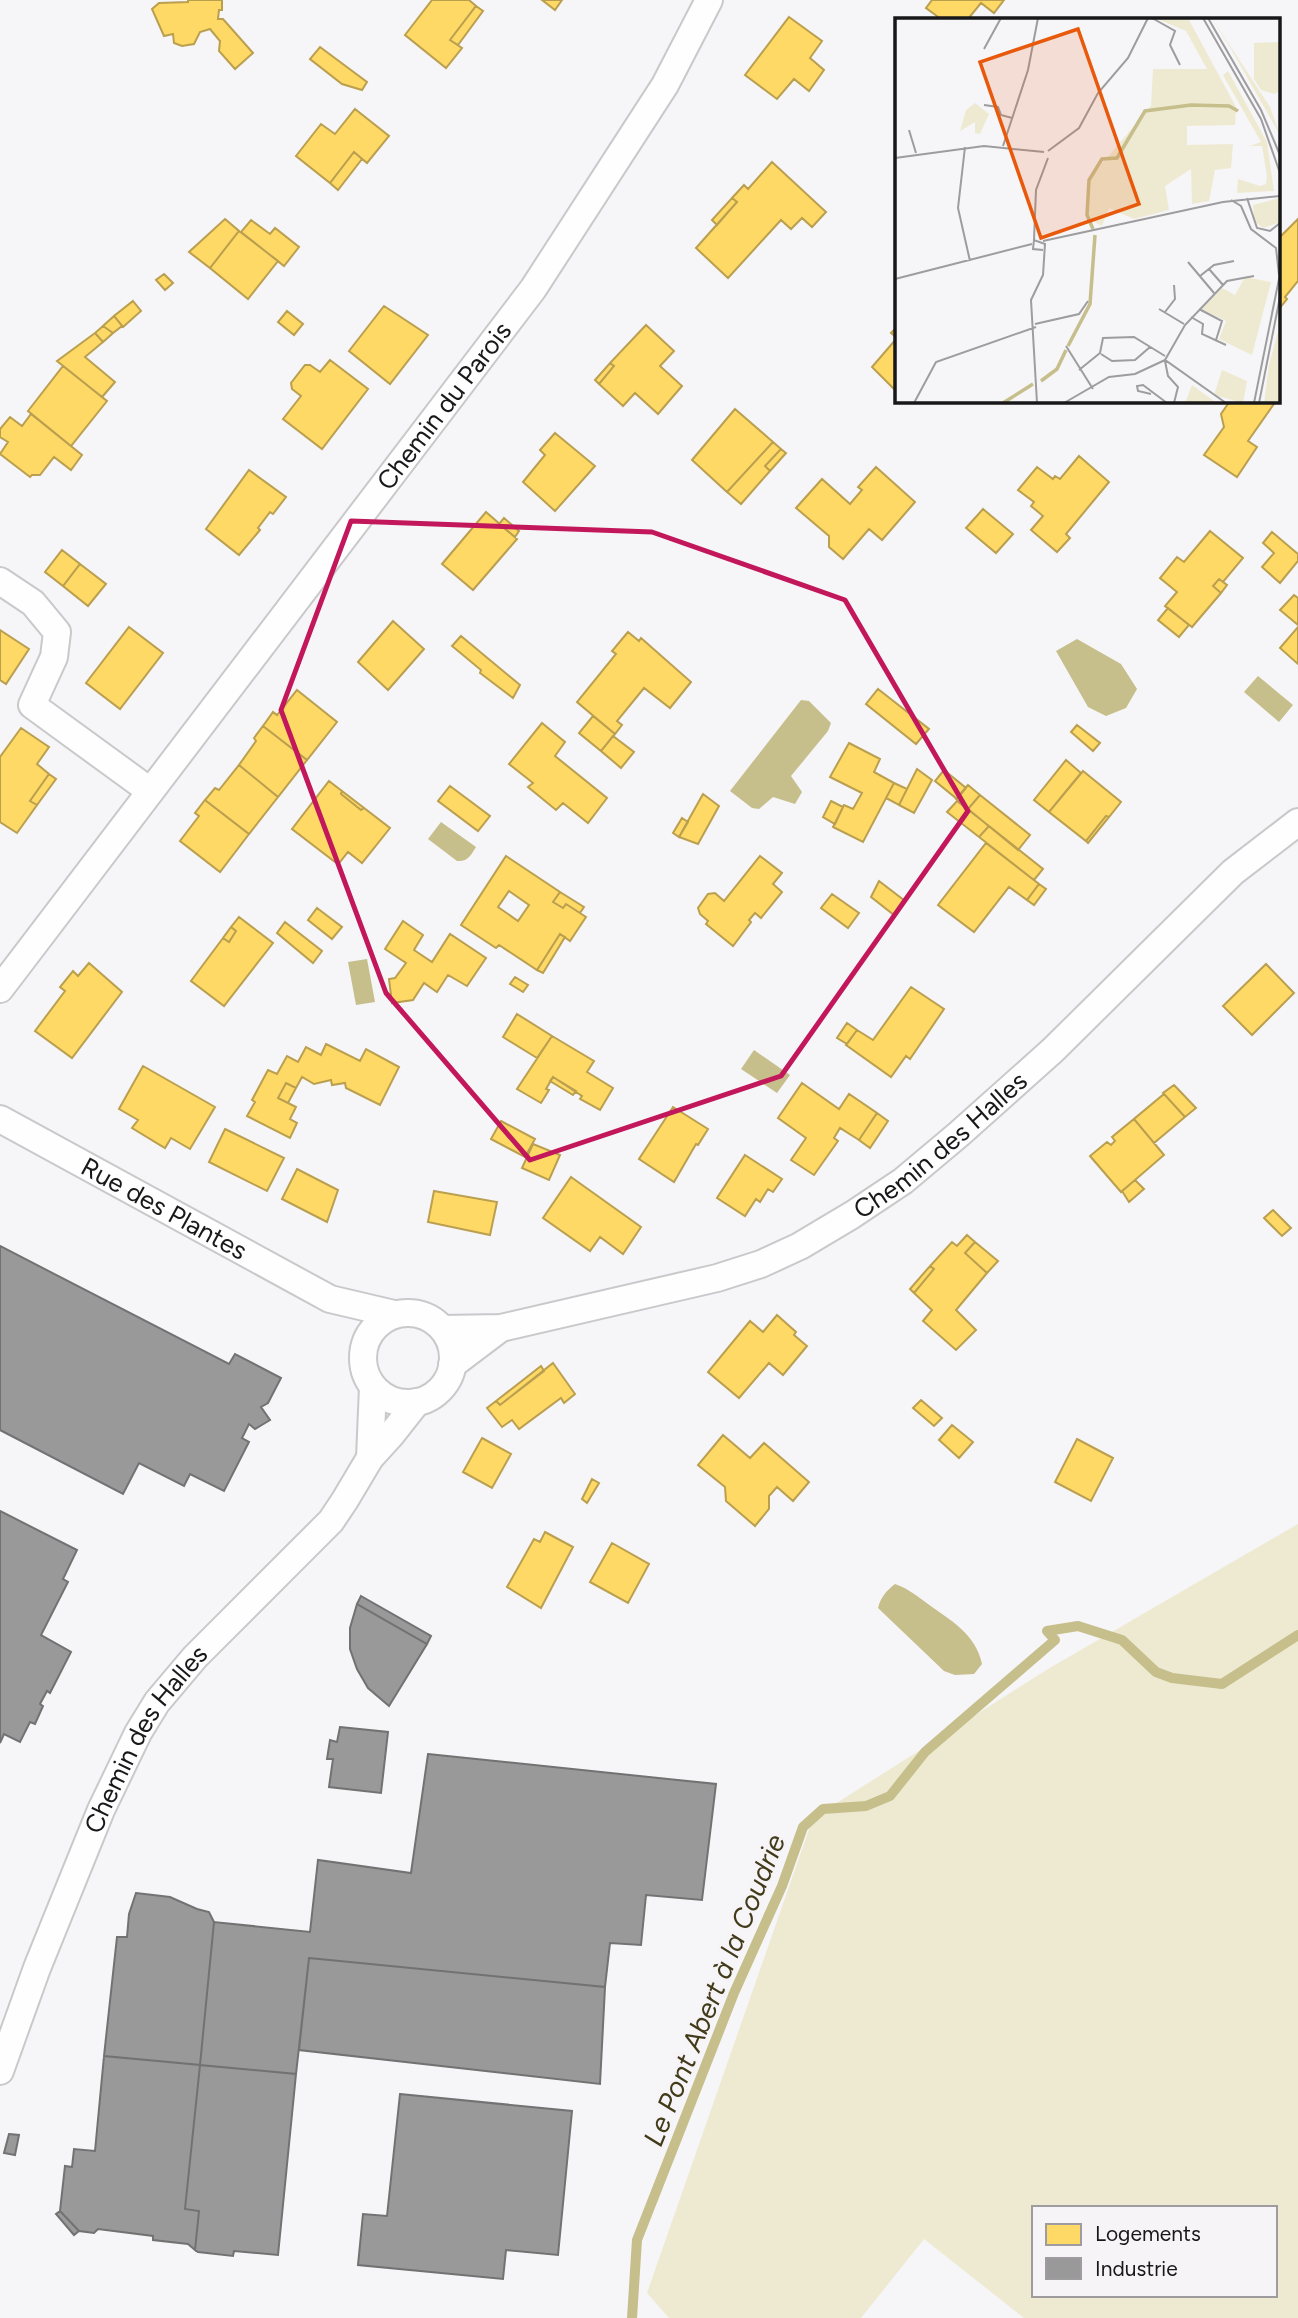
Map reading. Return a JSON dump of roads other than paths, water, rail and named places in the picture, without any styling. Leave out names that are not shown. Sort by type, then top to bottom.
[{"type":"street","name":"Chemin du Parois","points":[[0,989],[533,289],[664,85],[709,0]]},
{"type":"street","points":[[0,581],[33,603],[57,632],[54,657],[32,705],[150,791]]},
{"type":"street","name":"Chemin des Halles","points":[[443,1329],[501,1328],[717,1278],[761,1264],[800,1246],[903,1181],[1053,1050],[1234,872],[1298,822]]},
{"type":"street","name":"Rue des Plantes","points":[[0,1119],[330,1299],[394,1314]]},
{"type":"street","name":"Rue des Plantes","points":[[330,1299],[365,1342]]},
{"type":"street","points":[[412,1312],[429,1318],[443,1329],[451,1346],[452,1365],[446,1382],[434,1394],[417,1402],[401,1402],[386,1397],[373,1387],[365,1373],[362,1358],[365,1342],[376,1325],[394,1314],[412,1312]]},
{"type":"street","name":"Chemin des Halles","points":[[452,1365],[501,1328]]},
{"type":"street","name":"Chemin des Halles","points":[[370,1458],[373,1387]]},
{"type":"street","name":"Chemin des Halles","points":[[0,2071],[37,1968],[91,1834],[138,1733],[157,1702],[195,1657],[331,1521],[370,1458],[417,1402]]},
{"type":"waterway","name":"Le Pont Abert à la Coudrie","points":[[632,2318],[637,2240],[734,1993],[782,1886],[803,1827],[823,1809],[866,1806],[890,1796],[925,1752],[1055,1640],[1047,1631],[1078,1626],[1122,1640],[1156,1672],[1172,1678],[1222,1684],[1298,1635]]}]
